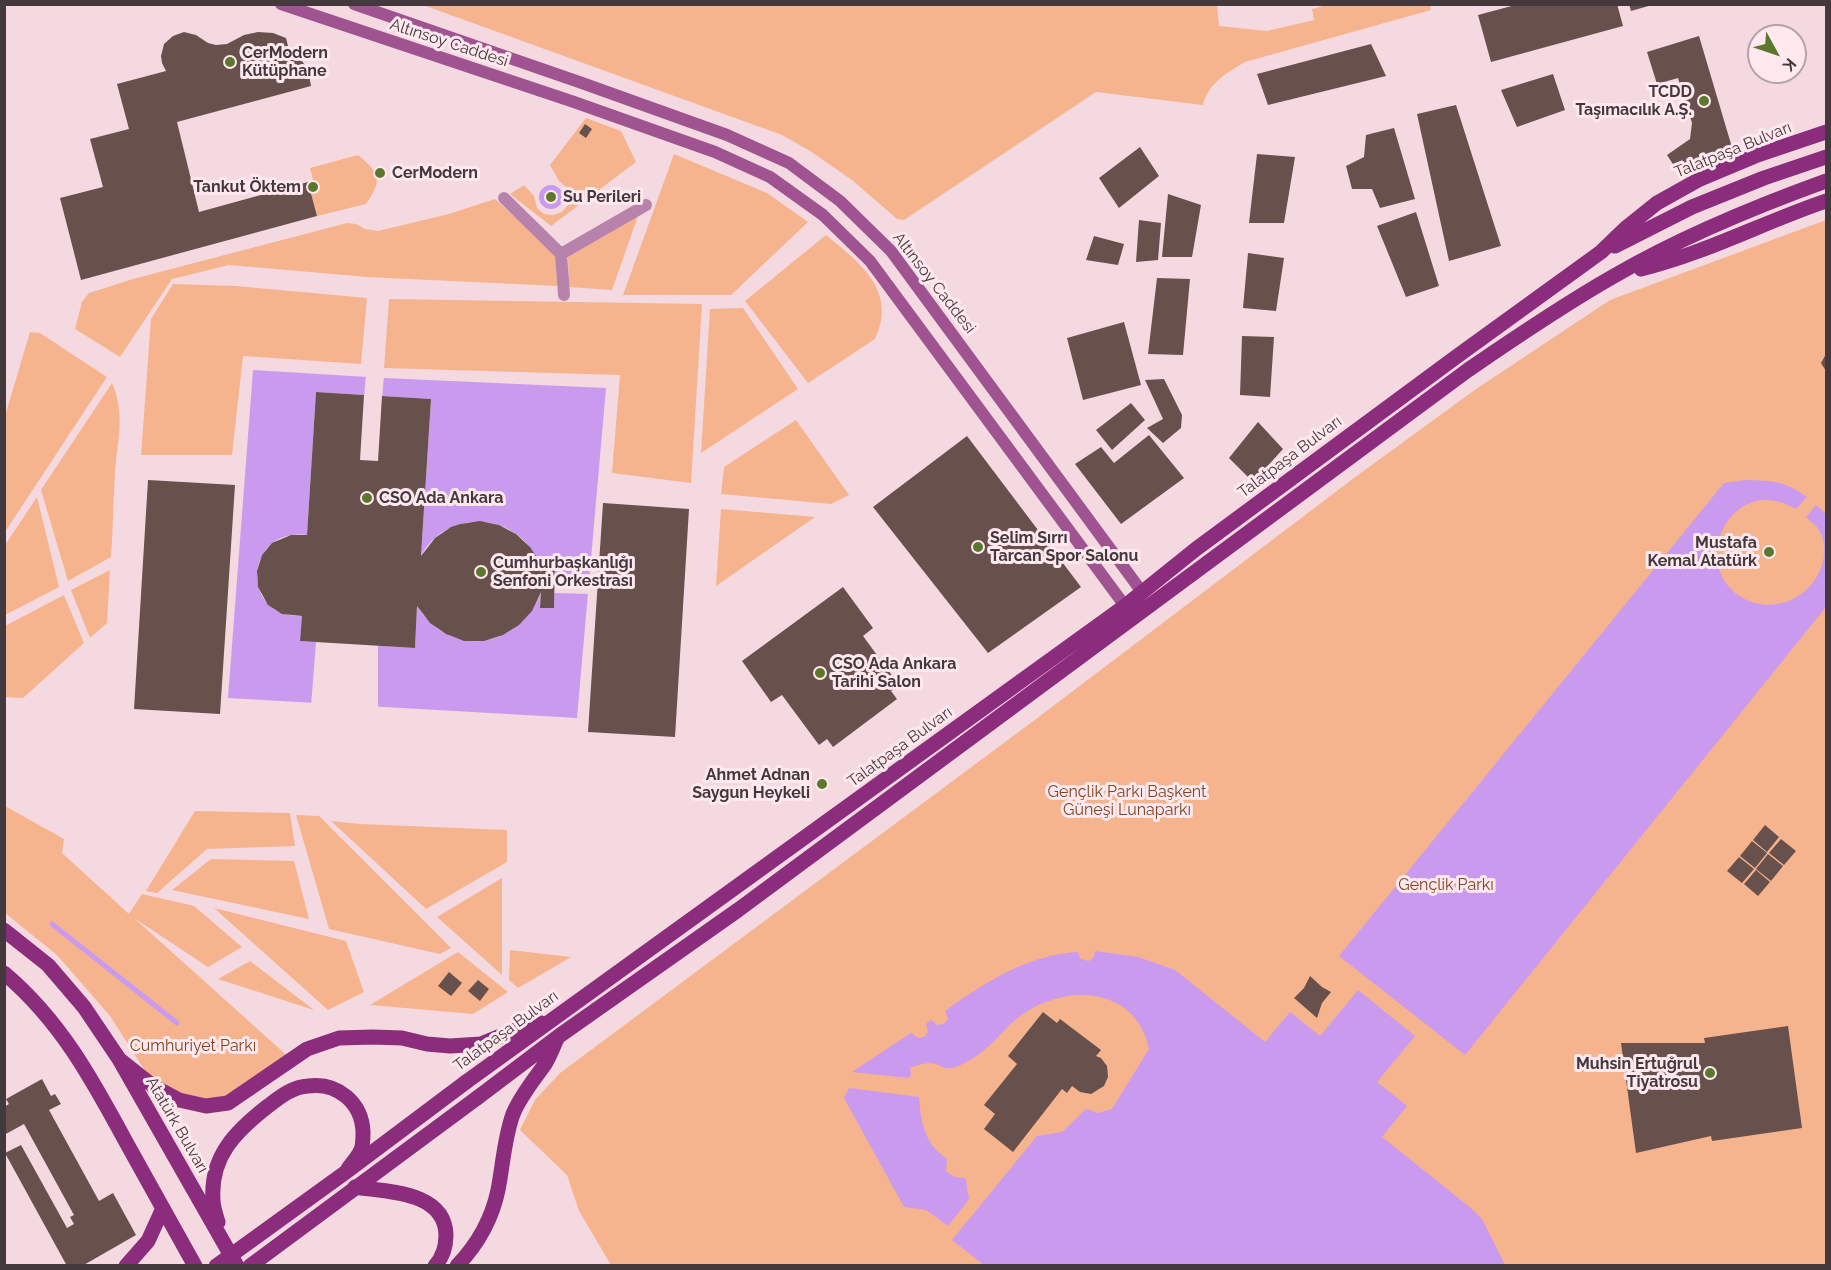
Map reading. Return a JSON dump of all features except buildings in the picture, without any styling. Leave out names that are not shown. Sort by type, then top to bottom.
[{"type":"main road","name":"Talatpaşa Bulvarı","points":[[216,1266],[550,1021],[1125,606],[1196,549],[1601,252],[1627,227],[1658,203],[1700,179],[1755,156],[1827,132]]},
{"type":"main road","name":"Talatpaşa Bulvarı","points":[[1601,252],[1692,207],[1764,178],[1827,157]]},
{"type":"main road","points":[[250,1266],[559,1036],[738,910],[1468,370],[1538,322],[1615,275],[1704,230],[1774,199],[1827,181]]},
{"type":"main road","points":[[1615,275],[1683,258],[1827,201]]},
{"type":"main road","name":"Atatürk Bulvarı","points":[[4,930],[48,965],[84,1007],[119,1059],[237,1266]]},
{"type":"main road","points":[[4,973],[24,990],[57,1026],[90,1077],[195,1266]]},
{"type":"main road","points":[[119,1059],[153,1086],[179,1100],[206,1106],[228,1103],[307,1049],[339,1038],[402,1038],[427,1044],[450,1046],[481,1044],[518,1029],[550,1021]]},
{"type":"main road","points":[[457,1266],[470,1251],[492,1212],[513,1113],[546,1062],[559,1036]]},
{"type":"main road","points":[[223,1241],[213,1201],[216,1166],[241,1128],[293,1090],[308,1086],[335,1089],[348,1097],[358,1110],[363,1126],[361,1150],[346,1172]]},
{"type":"main road","points":[[356,1187],[401,1193],[418,1198],[431,1206],[441,1218],[446,1231],[446,1246],[435,1266]]},
{"type":"main road","points":[[126,1266],[148,1241],[163,1208]]},
{"type":"street","name":"Altınsoy Caddesi","points":[[280,4],[574,102],[724,156],[770,177],[823,215],[870,261],[1125,606]]},
{"type":"street","name":"Altınsoy Caddesi","points":[[354,4],[727,135],[789,163],[840,201],[891,251],[1142,592]]},
{"type":"street","points":[[574,102],[582,83]]},
{"type":"street","points":[[504,198],[561,254],[564,295]]},
{"type":"street","points":[[561,254],[646,205]]},
{"type":"green space","points":[[1217,4],[1219,26],[1267,31],[1314,20],[1312,9],[1331,4],[1430,5],[1431,10],[1245,62],[1214,84],[1203,105],[1096,92],[904,220],[897,219],[852,180],[782,135],[423,5]]},
{"type":"green space","points":[[586,118],[621,131],[636,162],[551,226],[510,194],[524,185],[534,196],[537,208],[544,214],[553,215],[562,212],[568,205],[569,196],[566,187],[559,181],[550,165]]},
{"type":"green space","points":[[674,154],[767,193],[808,222],[731,295],[623,295]]},
{"type":"green space","points":[[358,155],[371,167],[377,177],[375,189],[366,204],[317,216],[308,182],[313,180],[310,168]]},
{"type":"green space","points":[[495,199],[556,254],[557,286],[367,277],[229,265],[172,279],[120,357],[75,329],[82,302],[89,293],[133,279],[347,223],[378,231],[449,214]]},
{"type":"green space","points":[[638,216],[612,290],[569,287],[568,257]]},
{"type":"green space","name":"Gençlik Parkı","points":[[1826,220],[1826,1265],[611,1265],[579,1211],[567,1175],[520,1130],[535,1100],[560,1073],[1476,389],[1610,300]]},
{"type":"green space","points":[[826,235],[851,256],[872,280],[879,292],[882,306],[881,322],[875,339],[808,383],[745,301]]},
{"type":"green space","points":[[173,284],[236,286],[367,298],[361,364],[243,356],[232,455],[141,455],[151,319]]},
{"type":"green space","points":[[389,299],[702,304],[691,483],[612,473],[620,375],[384,368]]},
{"type":"green space","points":[[743,308],[798,389],[701,453],[710,309]]},
{"type":"green space","points":[[30,332],[40,333],[107,377],[5,532],[5,416]]},
{"type":"green space","points":[[112,383],[119,406],[120,428],[114,484],[111,557],[68,581],[41,490]]},
{"type":"green space","points":[[796,420],[849,495],[831,504],[721,494],[724,467]]},
{"type":"green space","points":[[37,497],[59,587],[5,615],[5,545]]},
{"type":"green space","points":[[721,509],[815,517],[716,586]]},
{"type":"green space","points":[[110,570],[107,623],[90,638],[71,590]]},
{"type":"green space","points":[[64,595],[84,643],[23,698],[5,697],[5,626]]},
{"type":"green space","name":"Cumhuriyet Parkı","points":[[5,806],[64,839],[62,853],[129,914],[142,894],[194,906],[242,947],[208,967],[134,918],[292,1060],[228,1103],[156,1088],[110,1016],[57,955],[5,913]]},
{"type":"green space","points":[[195,811],[290,813],[295,846],[207,849],[157,893],[146,891]]},
{"type":"green space","points":[[296,815],[319,816],[451,948],[440,954],[329,929]]},
{"type":"green space","points":[[331,821],[507,830],[507,862],[426,909]]},
{"type":"green space","points":[[211,859],[294,861],[309,919],[172,890]]},
{"type":"green space","points":[[502,878],[502,975],[437,917]]},
{"type":"green space","points":[[214,908],[346,941],[364,992],[328,1010]]},
{"type":"green space","points":[[510,950],[571,957],[518,988],[509,980]]},
{"type":"green space","points":[[458,952],[508,992],[473,1014],[370,1005]]},
{"type":"green space","points":[[250,961],[314,1010],[218,979]]},
{"type":"shaded area","name":"Su Perileri","points":[[551,185],[560,188],[563,197],[560,206],[551,209],[542,206],[539,197],[542,188]]},
{"type":"shaded area","points":[[253,370],[606,388],[577,718],[228,698]],"holes":[[[316,392],[431,399],[421,556],[434,539],[450,528],[468,522],[487,522],[505,527],[521,538],[533,552],[541,572],[542,558],[555,559],[554,608],[540,608],[541,592],[530,611],[517,626],[501,636],[483,641],[465,640],[447,635],[431,623],[417,606],[415,648],[300,641],[302,616],[282,613],[267,603],[259,589],[257,573],[261,558],[271,545],[286,536],[307,535]]]},
{"type":"shaded area","points":[[1745,480],[1777,482],[1807,497],[1796,509],[1773,500],[1753,502],[1737,511],[1725,526],[1718,544],[1718,564],[1725,582],[1741,597],[1754,603],[1768,605],[1794,599],[1805,591],[1820,570],[1824,556],[1824,544],[1820,533],[1806,517],[1816,505],[1826,514],[1826,607],[1465,1055],[1339,956],[1724,483]]},
{"type":"shaded area","points":[[1095,951],[1138,957],[1175,970],[1265,1042],[1290,1012],[1320,1036],[1358,990],[1415,1036],[1377,1082],[1407,1106],[1382,1137],[1482,1219],[1505,1265],[984,1265],[952,1240],[1037,1136],[1062,1132],[1086,1109],[1098,1113],[1112,1109],[1149,1049],[1142,1028],[1130,1013],[1115,1003],[1098,997],[1079,995],[1041,1004],[1023,1014],[981,1052],[956,1067],[945,1068],[933,1063],[919,1065],[910,1068],[909,1078],[852,1072],[911,1033],[918,1038],[924,1037],[928,1032],[926,1024],[931,1020],[937,1025],[944,1024],[948,1019],[945,1011],[975,990],[1008,972],[1042,958],[1060,954],[1078,952],[1080,959],[1089,961],[1094,957]]},
{"type":"shaded area","points":[[849,1088],[919,1097],[925,1132],[933,1146],[947,1159],[946,1171],[955,1177],[965,1178],[970,1198],[948,1226],[926,1210],[904,1207],[844,1098]]},
{"type":"pier","points":[[366,374],[384,375],[382,399],[364,398]]},
{"type":"pier","points":[[555,579],[592,579],[591,594],[554,593]]},
{"type":"pier","points":[[316,642],[378,645],[378,710],[311,706]]},
{"type":"waterway","points":[[52,924],[177,1023]]},
{"type":"place","name":"CerModern Kütüphane","points":[[230,62]]},
{"type":"place","name":"TCDD Taşımacılık A.Ş.","points":[[1704,101]]},
{"type":"place","name":"CerModern","points":[[380,173]]},
{"type":"place","name":"Tankut Öktem","points":[[313,187]]},
{"type":"place","name":"Su Perileri","points":[[551,197]]},
{"type":"place","name":"CSO Ada Ankara","points":[[367,498]]},
{"type":"place","name":"Selim Sırrı Tarcan Spor Salonu","points":[[978,547]]},
{"type":"place","name":"Mustafa Kemal Atatürk","points":[[1769,552]]},
{"type":"place","name":"Cumhurbaşkanlığı Senfoni Orkestrası","points":[[481,572]]},
{"type":"place","name":"CSO Ada Ankara Tarihi Salon","points":[[820,673]]},
{"type":"place","name":"Ahmet Adnan Saygun Heykeli","points":[[822,784]]},
{"type":"place","name":"Muhsin Ertuğrul Tiyatrosu","points":[[1710,1073]]},
{"type":"park label","name":"Gençlik Parkı Başkent Güneşi Lunaparkı","points":[[1127,801]]}]
